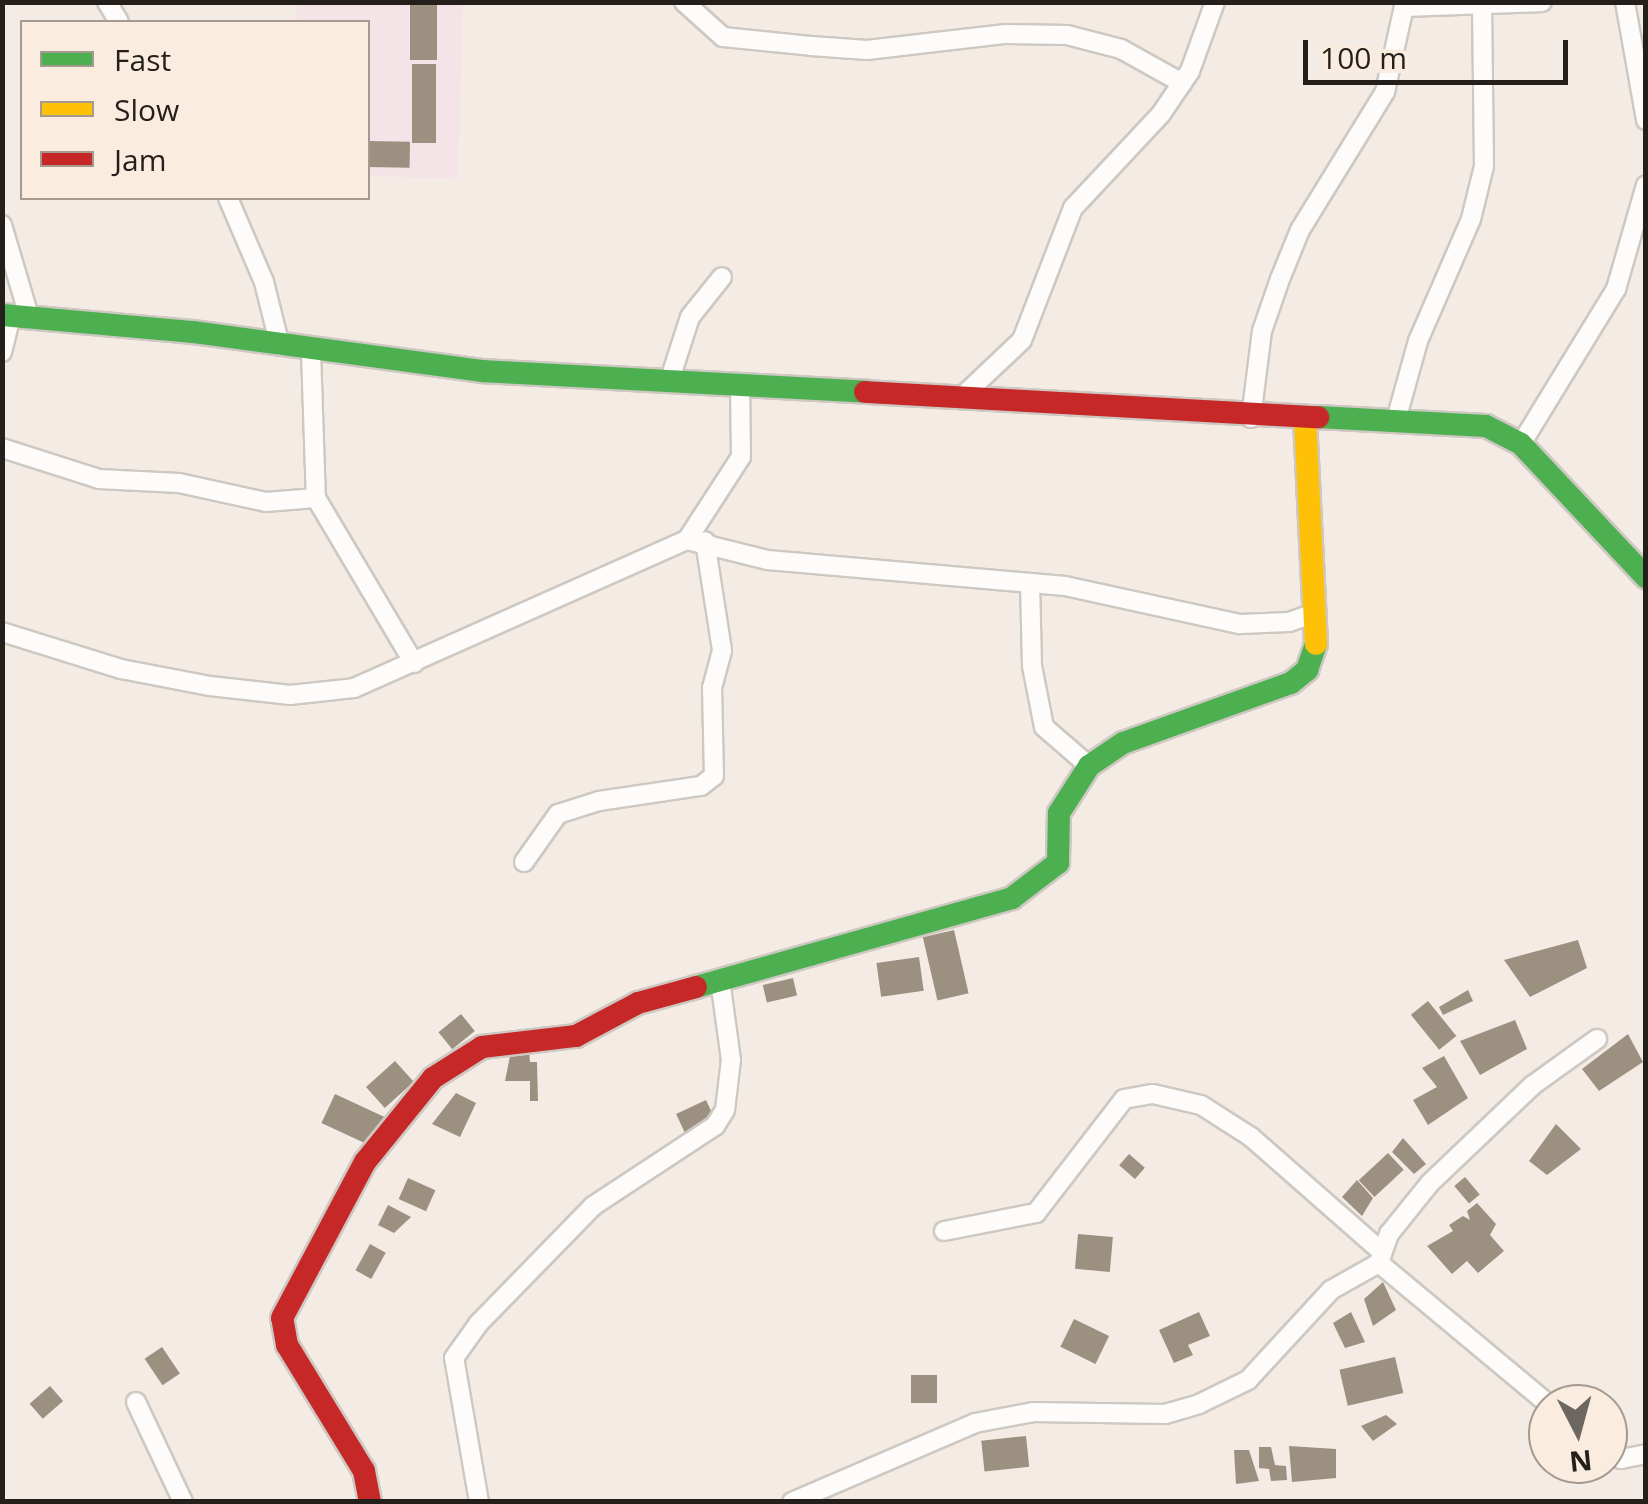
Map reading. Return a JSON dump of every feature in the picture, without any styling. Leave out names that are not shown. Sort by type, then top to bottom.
[{"type":"street","points":[[684,2],[723,37],[867,50],[1006,34],[1068,35],[1120,49],[1182,82]]},
{"type":"street","points":[[966,393],[1022,340],[1073,208],[1182,82],[1215,2]]},
{"type":"street","points":[[1250,418],[1262,330],[1280,278],[1300,230],[1385,92],[1405,5],[1542,2]]},
{"type":"street","points":[[1625,2],[1646,120]]},
{"type":"street","points":[[1396,420],[1418,341],[1471,220],[1484,166],[1482,5]]},
{"type":"street","points":[[1521,444],[1616,289],[1646,185]]},
{"type":"street","points":[[229,200],[264,282],[280,346]]},
{"type":"street","points":[[2,225],[14,315],[2,352]]},
{"type":"street","points":[[669,382],[690,317],[722,277]]},
{"type":"street","points":[[14,315],[483,371],[740,386],[966,393],[1250,418],[1486,426],[1521,444],[1645,576]]},
{"type":"street","points":[[311,351],[316,498],[414,663]]},
{"type":"street","points":[[2,632],[121,669],[290,695],[354,688],[696,540],[741,457],[740,386]]},
{"type":"street","points":[[370,1502],[364,1471],[287,1345],[282,1318],[365,1162],[409,1104],[459,1059],[511,1042],[576,1036],[638,1003],[1012,898],[1058,862],[1059,813],[1088,766],[1123,743],[1290,683],[1316,654],[1305,419]]},
{"type":"street","points":[[2,448],[99,479],[162,481],[266,502],[316,498]]},
{"type":"street","points":[[696,540],[768,560],[1030,582],[1240,624],[1289,622],[1316,613]]},
{"type":"street","points":[[524,862],[558,814],[599,801],[701,786],[714,776],[712,688],[722,650],[696,540]]},
{"type":"street","points":[[1030,582],[1032,666],[1044,727],[1088,766]]},
{"type":"street","points":[[479,1502],[454,1358],[479,1323],[592,1206],[715,1126],[725,1110],[731,1060],[720,980]]},
{"type":"street","points":[[792,1502],[988,1420],[1033,1412],[1166,1414],[1198,1404],[1248,1380],[1331,1290],[1380,1258],[1430,1183],[1533,1084],[1597,1038]]},
{"type":"street","points":[[944,1231],[1036,1213],[1124,1099],[1153,1094],[1200,1105],[1250,1136],[1380,1258],[1528,1387]]},
{"type":"street","points":[[136,1402],[183,1502]]},
{"type":"shaded area","points":[[297,3],[463,3],[458,179],[370,176],[370,20],[296,20]]},
{"type":"building","points":[[410,2],[437,2],[437,60],[410,60]]},
{"type":"building","points":[[412,64],[436,64],[436,143],[412,143]]},
{"type":"building","points":[[370,141],[410,142],[410,168],[370,167]]},
{"type":"building","points":[[954,930],[969,993],[937,1001],[923,937]]},
{"type":"building","points":[[1578,940],[1587,968],[1530,997],[1504,960]]},
{"type":"building","points":[[919,957],[924,991],[881,997],[876,963]]},
{"type":"building","points":[[793,978],[797,996],[767,1003],[763,985]]},
{"type":"building","points":[[1468,990],[1473,1001],[1443,1015],[1439,1007]]},
{"type":"building","points":[[1428,1001],[1456,1036],[1439,1050],[1411,1015]]},
{"type":"building","points":[[461,1014],[475,1031],[452,1049],[438,1032]]},
{"type":"building","points":[[1515,1020],[1527,1049],[1480,1075],[1460,1041]]},
{"type":"building","points":[[1628,1034],[1643,1062],[1599,1091],[1582,1069]]},
{"type":"building","points":[[529,1050],[530,1062],[537,1062],[538,1101],[530,1101],[530,1081],[505,1081],[511,1051]]},
{"type":"building","points":[[1444,1056],[1468,1098],[1428,1125],[1413,1100],[1437,1087],[1422,1068]]},
{"type":"building","points":[[395,1061],[414,1082],[385,1108],[366,1087]]},
{"type":"building","points":[[456,1093],[476,1103],[460,1137],[432,1124]]},
{"type":"building","points":[[335,1094],[387,1118],[373,1147],[321,1123]]},
{"type":"building","points":[[706,1100],[715,1119],[685,1133],[676,1114]]},
{"type":"building","points":[[1556,1124],[1581,1149],[1547,1175],[1529,1161]]},
{"type":"building","points":[[1403,1138],[1426,1164],[1414,1174],[1392,1152]]},
{"type":"building","points":[[1388,1153],[1404,1170],[1374,1197],[1359,1180]]},
{"type":"building","points":[[1129,1154],[1145,1168],[1135,1179],[1119,1165]]},
{"type":"building","points":[[1465,1177],[1480,1195],[1469,1204],[1454,1186]]},
{"type":"building","points":[[408,1178],[435,1190],[426,1211],[399,1199]]},
{"type":"building","points":[[1357,1180],[1373,1198],[1362,1216],[1342,1197]]},
{"type":"building","points":[[1477,1203],[1496,1224],[1490,1235],[1504,1251],[1478,1273],[1467,1261],[1452,1274],[1427,1246],[1453,1231],[1449,1225],[1463,1216],[1470,1220],[1467,1211]]},
{"type":"building","points":[[388,1205],[411,1217],[394,1233],[378,1225]]},
{"type":"building","points":[[1078,1234],[1113,1237],[1110,1272],[1075,1269]]},
{"type":"building","points":[[370,1244],[386,1253],[371,1279],[355,1270]]},
{"type":"building","points":[[1383,1282],[1396,1310],[1373,1326],[1364,1299]]},
{"type":"building","points":[[1199,1312],[1210,1336],[1188,1345],[1193,1355],[1174,1363],[1159,1330]]},
{"type":"building","points":[[1351,1312],[1365,1342],[1345,1348],[1333,1323]]},
{"type":"building","points":[[1074,1319],[1109,1336],[1095,1364],[1060,1347]]},
{"type":"building","points":[[162,1347],[180,1374],[162,1385],[145,1359]]},
{"type":"building","points":[[1395,1357],[1403,1393],[1348,1406],[1339,1370]]},
{"type":"building","points":[[911,1375],[937,1375],[937,1403],[911,1403]]},
{"type":"building","points":[[50,1386],[63,1401],[43,1419],[30,1404]]},
{"type":"building","points":[[1386,1415],[1397,1424],[1373,1441],[1361,1426]]},
{"type":"building","points":[[1026,1436],[1029,1467],[984,1472],[981,1441]]},
{"type":"building","points":[[1289,1446],[1336,1449],[1336,1478],[1292,1482]]},
{"type":"building","points":[[1259,1447],[1271,1447],[1275,1465],[1286,1466],[1287,1480],[1271,1481],[1269,1469],[1259,1468]]},
{"type":"building","points":[[1234,1450],[1249,1450],[1259,1481],[1236,1484]]},
{"type":"traffic: fast","points":[[2,315],[194,332],[483,371],[865,392]]},
{"type":"traffic: fast","points":[[1318,417],[1486,426],[1521,444],[1646,577]]},
{"type":"traffic: fast","points":[[696,987],[1012,898],[1058,863],[1059,813],[1089,766],[1123,743],[1291,683],[1307,670],[1316,644]]},
{"type":"traffic: slow","points":[[1305,419],[1316,644]]},
{"type":"traffic: jam","points":[[865,392],[1318,417]]},
{"type":"traffic: jam","points":[[370,1502],[364,1471],[287,1345],[282,1318],[365,1162],[433,1078],[482,1047],[576,1036],[638,1003],[696,987]]}]
